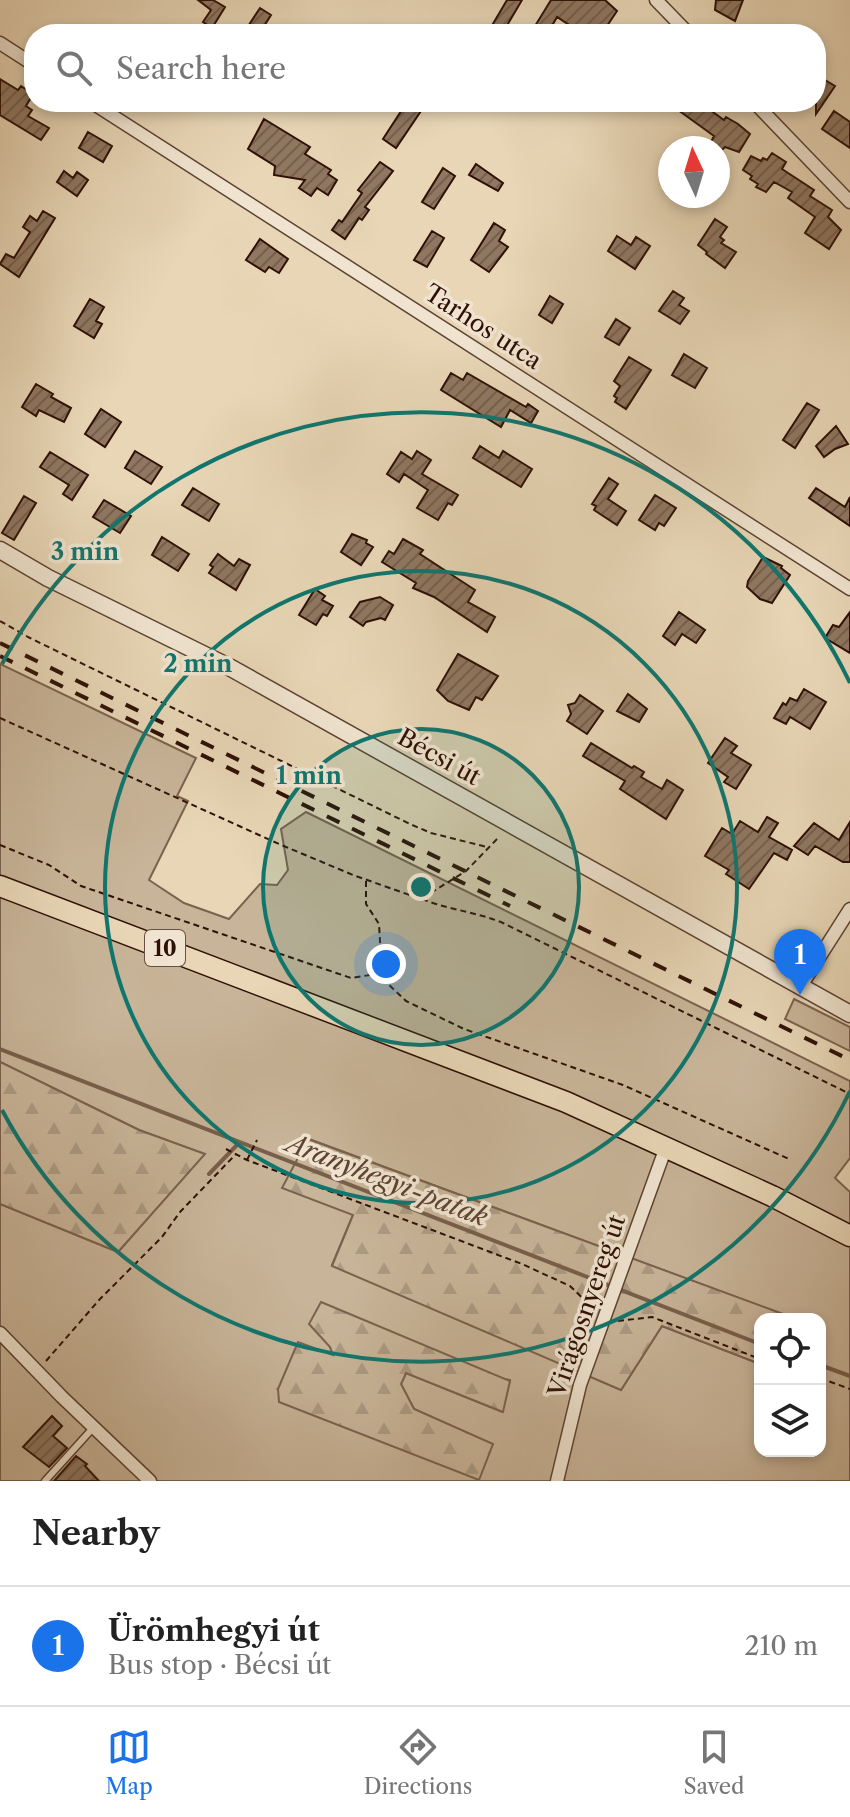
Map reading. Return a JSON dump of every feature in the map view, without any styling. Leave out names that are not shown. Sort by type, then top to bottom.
[{"type":"main road","name":"10","points":[[0,886],[566,1102],[850,1236]]},
{"type":"street","points":[[656,0],[679,24]]},
{"type":"street","points":[[0,43],[24,59]]},
{"type":"street","name":"Tarhos utca","points":[[107,112],[850,589]]},
{"type":"street","points":[[764,112],[850,202]]},
{"type":"street","name":"Bécsi út","points":[[0,550],[48,578],[231,668],[850,1014]]},
{"type":"street","points":[[801,986],[850,909]]},
{"type":"street","name":"Virágosnyereg út","points":[[557,1481],[580,1385],[666,1147]]},
{"type":"street","points":[[0,1333],[150,1481]]},
{"type":"lane","points":[[45,1481],[93,1428]]},
{"type":"path","points":[[0,621],[410,824],[431,833],[490,847]]},
{"type":"path","points":[[0,718],[155,790],[366,879],[442,907],[495,920],[850,1094]]},
{"type":"path","points":[[421,899],[466,871],[509,823]]},
{"type":"path","points":[[0,845],[49,865],[81,886],[351,978],[370,975],[381,958]]},
{"type":"path","points":[[366,879],[366,904],[379,924],[381,958],[387,983],[406,1001],[464,1029],[623,1085],[789,1159]]},
{"type":"path","points":[[248,1158],[257,1140]]},
{"type":"path","points":[[226,1149],[570,1286],[605,1320],[622,1322],[652,1317],[754,1357]]},
{"type":"path","points":[[37,1370],[236,1153]]},
{"type":"path","points":[[826,1380],[850,1389]]},
{"type":"green space","points":[[0,664],[196,758],[177,796],[188,801],[149,880],[184,903],[229,919],[260,884],[277,885],[288,870],[281,829],[306,812],[850,1081],[850,1158],[835,1178],[850,1192],[850,1481],[0,1481],[0,1204],[118,1252],[204,1154],[139,1130],[0,1062]],"holes":[[[309,1139],[779,1313],[826,1313],[826,1457],[754,1457],[754,1362],[662,1326],[621,1390],[332,1265],[353,1215]],[[330,1347],[510,1380],[502,1412],[406,1373],[401,1384],[414,1409],[492,1444],[278,1389],[334,1356]]]},
{"type":"green space","points":[[794,999],[850,1027],[850,1051],[785,1019]]},
{"type":"green space","points":[[0,1062],[139,1130],[205,1154],[118,1252],[0,1204]]},
{"type":"green space","points":[[308,1139],[780,1313],[754,1313],[754,1362],[662,1326],[621,1390],[332,1266],[353,1215],[282,1188]]},
{"type":"green space","points":[[321,1302],[510,1381],[503,1412],[406,1373],[401,1384],[414,1409],[493,1444],[479,1480],[279,1402],[278,1389],[298,1342],[333,1355],[330,1347],[309,1324]]},
{"type":"building","points":[[198,0],[213,0],[225,7],[214,24],[206,24],[203,22],[211,10]]},
{"type":"building","points":[[507,0],[522,0],[508,24],[493,24]]},
{"type":"building","points":[[551,0],[605,0],[617,11],[608,24],[568,24],[557,17],[553,24],[536,24]]},
{"type":"building","points":[[716,0],[743,0],[735,21],[715,10]]},
{"type":"building","points":[[260,8],[271,15],[265,24],[250,24]]},
{"type":"building","points":[[0,79],[18,90],[21,86],[24,88],[24,112],[31,112],[28,116],[49,128],[41,140],[0,115]]},
{"type":"building","points":[[826,81],[835,86],[826,99]]},
{"type":"building","points":[[834,111],[850,122],[850,148],[822,129]]},
{"type":"building","points":[[401,112],[420,112],[396,148],[383,139]]},
{"type":"building","points":[[681,112],[713,112],[724,120],[726,117],[738,124],[750,134],[739,152],[730,149],[730,136],[714,136]]},
{"type":"building","points":[[264,119],[310,147],[305,154],[331,170],[328,174],[337,180],[328,195],[317,188],[311,196],[299,188],[305,180],[274,175],[275,166],[248,149]]},
{"type":"building","points":[[88,132],[112,146],[103,162],[79,148]]},
{"type":"building","points":[[772,153],[786,162],[782,169],[814,190],[810,196],[832,210],[828,217],[841,230],[829,249],[805,233],[815,217],[788,198],[792,192],[774,182],[766,192],[756,187],[758,184],[750,179],[752,176],[743,170],[751,156],[761,161],[763,158],[767,160]]},
{"type":"building","points":[[380,162],[393,171],[365,207],[369,210],[362,220],[359,218],[345,239],[332,230],[339,220],[342,222],[362,193],[358,190]]},
{"type":"building","points":[[476,164],[503,183],[498,191],[469,175]]},
{"type":"building","points":[[443,168],[455,176],[434,209],[422,202]]},
{"type":"building","points":[[64,171],[73,178],[77,172],[88,180],[77,196],[57,182]]},
{"type":"building","points":[[43,211],[55,218],[19,277],[0,264],[6,254],[14,258],[30,232],[23,227],[30,216],[37,221]]},
{"type":"building","points":[[715,219],[727,227],[720,237],[724,240],[721,243],[736,252],[725,268],[698,245]]},
{"type":"building","points":[[494,223],[505,230],[499,241],[508,247],[489,272],[471,260]]},
{"type":"building","points":[[432,231],[444,238],[427,267],[414,260]]},
{"type":"building","points":[[617,236],[631,245],[636,237],[650,246],[635,269],[608,251]]},
{"type":"building","points":[[260,239],[288,259],[279,273],[269,267],[265,272],[246,260]]},
{"type":"building","points":[[673,291],[684,298],[679,305],[689,311],[680,324],[659,311]]},
{"type":"building","points":[[550,296],[563,304],[552,323],[539,315]]},
{"type":"building","points":[[90,299],[104,307],[96,321],[102,324],[94,338],[74,326]]},
{"type":"building","points":[[616,319],[630,328],[619,345],[605,337]]},
{"type":"building","points":[[684,354],[707,368],[695,388],[672,375]]},
{"type":"building","points":[[629,357],[651,370],[626,409],[615,402],[617,398],[614,396],[620,386],[614,381]]},
{"type":"building","points":[[451,373],[463,380],[467,373],[538,411],[531,423],[510,410],[501,427],[441,390]]},
{"type":"building","points":[[36,384],[71,408],[64,422],[39,410],[36,416],[22,407]]},
{"type":"building","points":[[807,403],[819,410],[795,448],[783,440]]},
{"type":"building","points":[[101,409],[121,422],[105,447],[85,434]]},
{"type":"building","points":[[836,426],[848,444],[824,457],[816,446]]},
{"type":"building","points":[[480,446],[499,458],[503,451],[532,469],[521,487],[473,458]]},
{"type":"building","points":[[135,451],[162,467],[151,484],[125,468]]},
{"type":"building","points":[[417,451],[431,460],[422,474],[458,495],[452,505],[448,503],[438,520],[417,508],[428,490],[404,474],[399,482],[387,474],[401,452],[412,459]]},
{"type":"building","points":[[50,452],[88,475],[72,500],[63,494],[69,485],[40,467]]},
{"type":"building","points":[[609,478],[618,484],[608,499],[626,511],[617,525],[594,510],[596,506],[592,504]]},
{"type":"building","points":[[193,488],[219,504],[209,521],[182,505]]},
{"type":"building","points":[[816,488],[845,507],[850,497],[850,526],[809,498]]},
{"type":"building","points":[[655,495],[676,508],[664,526],[659,523],[655,530],[639,520]]},
{"type":"building","points":[[24,496],[36,503],[14,540],[2,533]]},
{"type":"building","points":[[104,500],[131,516],[120,533],[93,517]]},
{"type":"building","points":[[352,534],[367,540],[366,543],[373,547],[361,565],[341,552]]},
{"type":"building","points":[[162,537],[189,554],[178,571],[152,555]]},
{"type":"building","points":[[403,539],[423,550],[420,554],[475,590],[468,602],[495,617],[487,632],[434,597],[413,588],[416,583],[382,562],[389,551],[394,554]]},
{"type":"building","points":[[218,554],[234,566],[239,559],[250,565],[236,590],[209,573],[213,567],[210,565]]},
{"type":"building","points":[[763,557],[782,566],[790,575],[772,603],[760,599],[747,587]]},
{"type":"building","points":[[315,589],[325,596],[322,600],[333,606],[316,625],[299,615]]},
{"type":"building","points":[[380,597],[393,605],[385,620],[381,618],[366,622],[363,626],[350,617],[360,602]]},
{"type":"building","points":[[679,612],[705,630],[696,643],[682,634],[675,645],[663,636]]},
{"type":"building","points":[[850,612],[850,653],[825,638],[833,625],[839,627]]},
{"type":"building","points":[[458,654],[498,676],[482,700],[476,697],[469,710],[448,701],[437,690]]},
{"type":"building","points":[[804,689],[826,702],[810,729],[790,717],[786,724],[774,718],[783,703],[786,705],[790,698],[797,701]]},
{"type":"building","points":[[628,694],[647,709],[639,722],[617,711]]},
{"type":"building","points":[[580,695],[603,711],[587,734],[567,721],[571,714],[568,705],[575,703]]},
{"type":"building","points":[[725,738],[737,746],[731,753],[751,765],[736,789],[724,782],[728,777],[708,763]]},
{"type":"building","points":[[591,743],[644,772],[641,777],[662,789],[667,780],[683,790],[666,819],[620,789],[625,781],[583,756]]},
{"type":"building","points":[[767,817],[778,823],[769,837],[792,850],[787,860],[774,853],[749,889],[726,874],[729,870],[705,856],[722,828],[732,834],[740,821],[758,832]]},
{"type":"building","points":[[850,822],[850,862],[843,862],[815,846],[808,855],[794,846],[814,823],[839,840]]},
{"type":"building","points":[[52,1416],[62,1426],[53,1436],[67,1448],[49,1467],[23,1447]]},
{"type":"building","points":[[76,1456],[87,1464],[85,1466],[99,1481],[54,1481]]},
{"type":"waterway","name":"Aranyhegyi-patak","points":[[0,1049],[754,1342]]},
{"type":"waterway","points":[[209,1174],[236,1146]]},
{"type":"waterway","name":"Aranyhegyi-patak","points":[[826,1367],[850,1376]]},
{"type":"railway","points":[[0,643],[850,1060]]},
{"type":"railway","points":[[0,656],[510,906]]},
{"type":"place","name":"Ürömhegyi út","points":[[800,995]]}]
